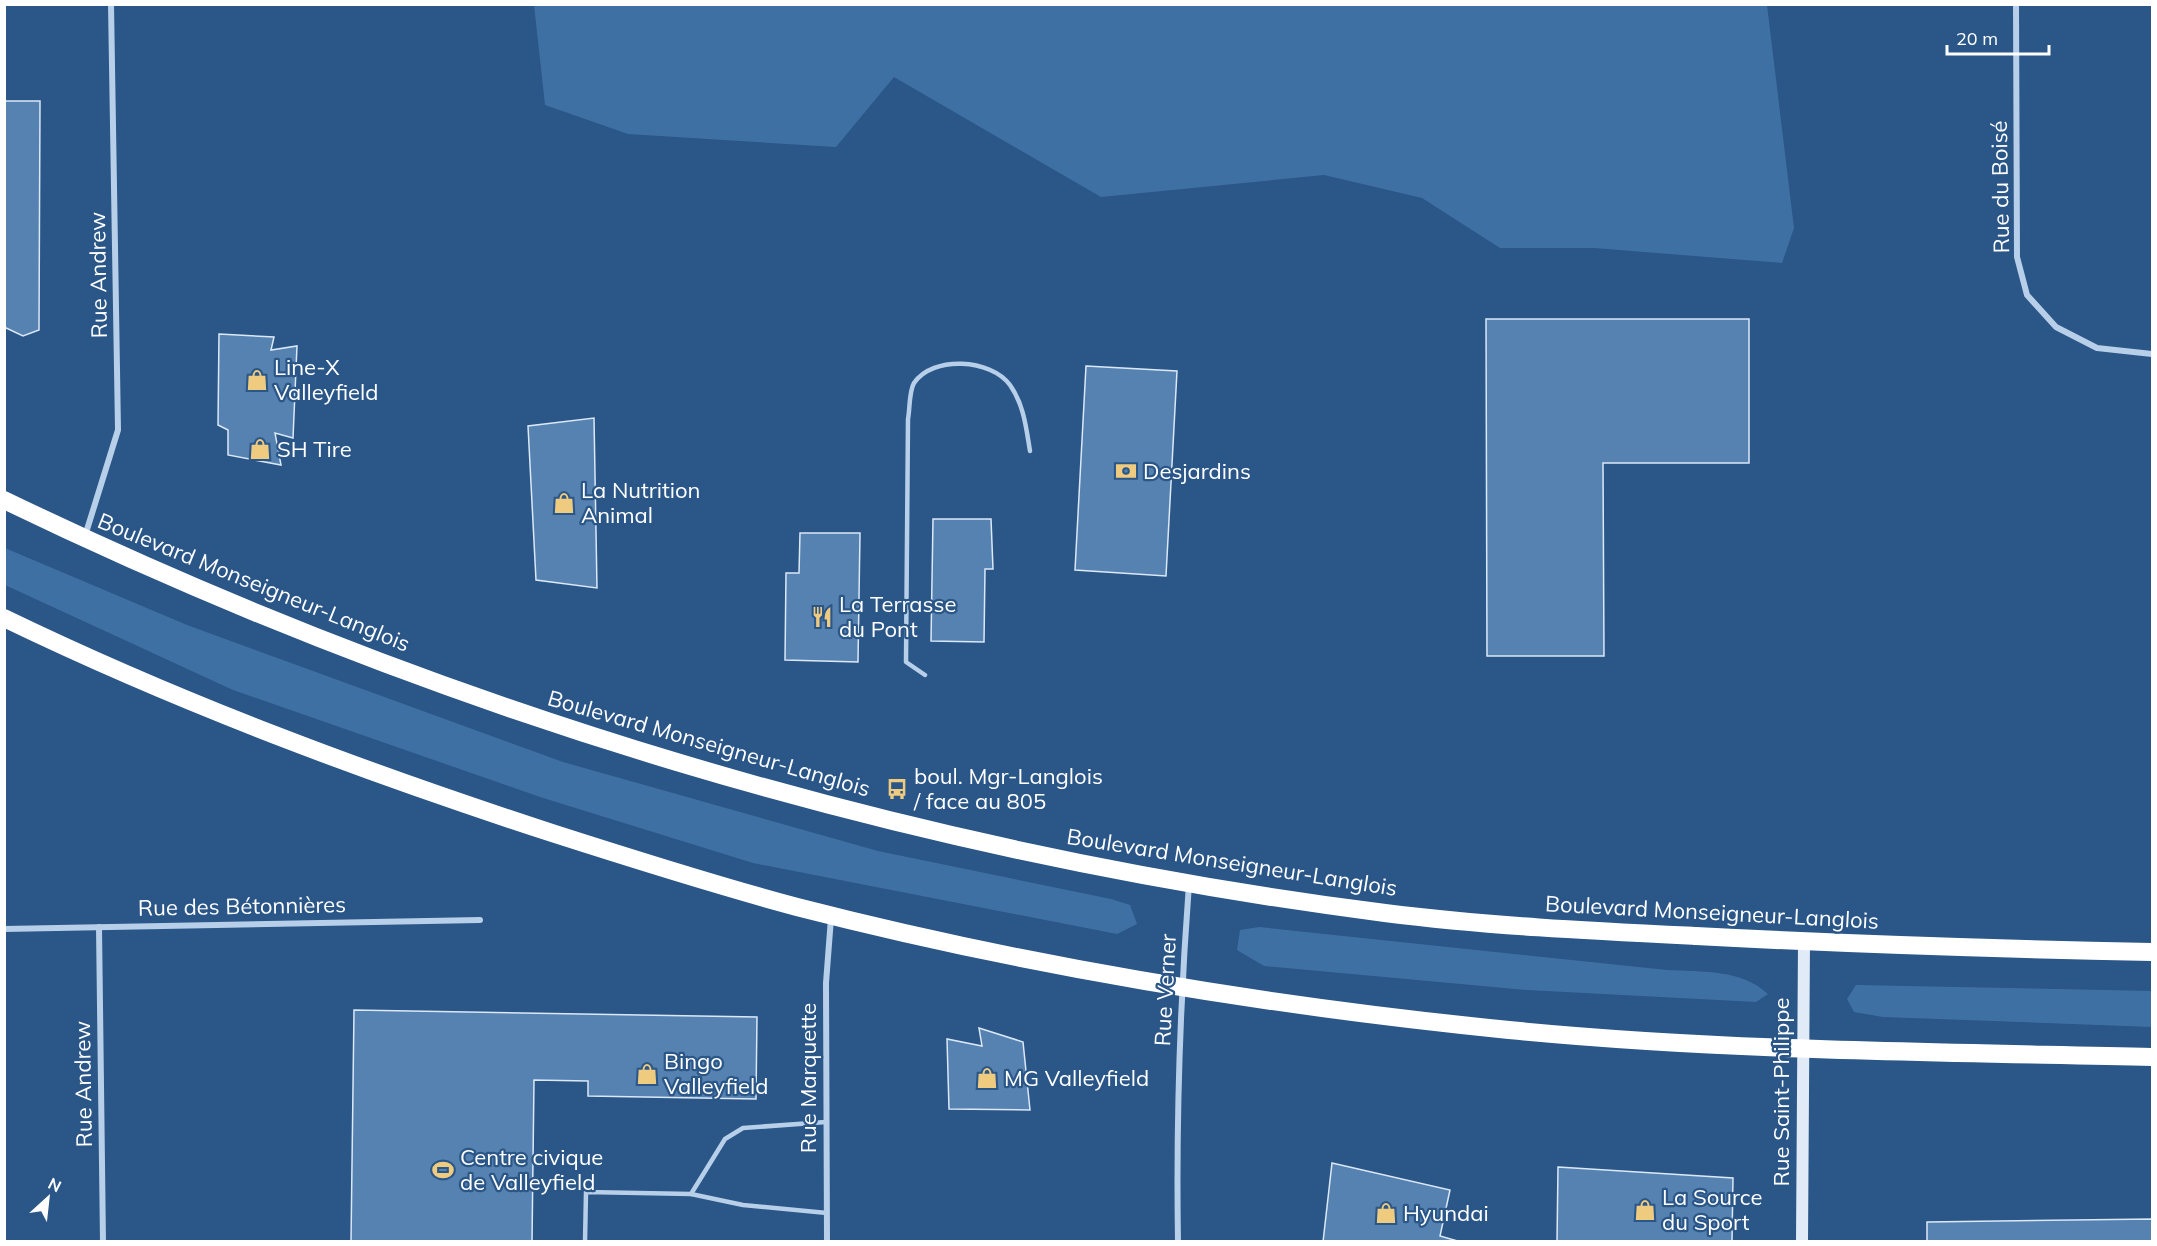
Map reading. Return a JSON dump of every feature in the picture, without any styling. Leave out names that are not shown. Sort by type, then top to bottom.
[{"type":"highway","name":"Boulevard Monseigneur-Langlois","points":[[4,500],[84,539],[220,598],[481,698],[616,744],[863,813],[987,842],[1189,883],[1391,914],[1804,942],[2152,952]]},
{"type":"highway","points":[[4,618],[179,698],[383,777],[603,850],[831,915],[988,951],[1181,986],[1397,1017],[1512,1030],[1580,1036],[1802,1047],[2152,1057]]},
{"type":"street","name":"Rue Andrew","points":[[84,539],[118,430],[111,4]]},
{"type":"street","name":"Rue du Boisé","points":[[2016,4],[2018,257],[2027,295],[2056,327],[2097,348],[2152,354]]},
{"type":"street","name":"Rue Verner","points":[[1178,1242],[1176,1119],[1181,986],[1189,883]]},
{"type":"street","name":"Rue Marquette","points":[[827,1242],[826,982],[831,915]]},
{"type":"street","name":"Rue des Bétonnières","points":[[4,929],[480,920]]},
{"type":"street","name":"Rue Andrew","points":[[99,927],[103,1242]]},
{"type":"street","name":"Rue Saint-Philippe","points":[[1802,1242],[1804,942]]},
{"type":"lane","points":[[925,675],[906,662],[908,419],[914,384],[932,367],[958,364],[986,369],[1008,382],[1022,404],[1030,451]]},
{"type":"lane","points":[[691,1194],[725,1139],[743,1128],[826,1122]]},
{"type":"lane","points":[[585,1242],[586,1192],[691,1194],[743,1205],[827,1213]]},
{"type":"shaded area","points":[[534,5],[1767,5],[1794,228],[1782,263],[1594,248],[1500,248],[1422,198],[1324,175],[1101,197],[894,77],[836,147],[628,134],[545,105]]},
{"type":"shaded area","points":[[5,548],[187,625],[563,762],[878,851],[1111,899],[1130,905],[1137,924],[1117,934],[753,863],[540,797],[233,690],[5,585]]},
{"type":"shaded area","points":[[1259,927],[1667,970],[1721,973],[1746,980],[1768,994],[1756,1002],[1527,990],[1264,966],[1237,950],[1240,930]]},
{"type":"shaded area","points":[[1856,985],[2152,991],[2152,1027],[1883,1017],[1854,1012],[1847,999]]},
{"type":"building","points":[[4,101],[40,101],[39,330],[23,336],[4,327]]},
{"type":"building","points":[[1486,319],[1749,319],[1749,463],[1603,463],[1604,656],[1487,656]]},
{"type":"building","points":[[219,334],[274,337],[271,350],[297,346],[293,438],[275,433],[281,465],[228,455],[228,430],[218,425]]},
{"type":"building","name":"Desjardins","points":[[1086,366],[1177,371],[1166,576],[1075,570]]},
{"type":"building","name":"La Nutrition Animal","points":[[594,418],[597,588],[536,580],[528,426]]},
{"type":"building","points":[[933,519],[991,519],[993,569],[985,569],[984,642],[931,641]]},
{"type":"building","name":"La Terrasse du Pont","points":[[800,533],[860,533],[858,662],[785,660],[786,573],[799,573]]},
{"type":"building","name":"Centre civique de Valleyfield","points":[[354,1010],[757,1017],[756,1099],[588,1096],[588,1081],[534,1080],[532,1242],[351,1242]]},
{"type":"building","name":"MG Valleyfield","points":[[979,1028],[1023,1042],[1030,1110],[949,1109],[947,1039],[982,1046]]},
{"type":"building","name":"Hyundai","points":[[1332,1163],[1450,1190],[1440,1236],[1461,1242],[1323,1242]]},
{"type":"building","name":"La Source du Sport","points":[[1558,1167],[1733,1178],[1732,1242],[1557,1242]]},
{"type":"building","points":[[2152,1219],[2152,1242],[1927,1242],[1927,1222]]},
{"type":"place","name":"Line-X Valleyfield","points":[[257,380]]},
{"type":"place","name":"SH Tire","points":[[260,449]]},
{"type":"place","name":"Desjardins","points":[[1126,471]]},
{"type":"place","name":"La Nutrition Animal","points":[[564,503]]},
{"type":"place","name":"La Terrasse du Pont","points":[[822,617]]},
{"type":"place","name":"boul. Mgr-Langlois / face au 805","points":[[897,789]]},
{"type":"place","name":"Bingo Valleyfield","points":[[647,1074]]},
{"type":"place","name":"MG Valleyfield","points":[[987,1078]]},
{"type":"place","name":"Centre civique de Valleyfield","points":[[443,1170]]},
{"type":"place","name":"La Source du Sport","points":[[1645,1210]]},
{"type":"place","name":"Hyundai","points":[[1386,1213]]}]
